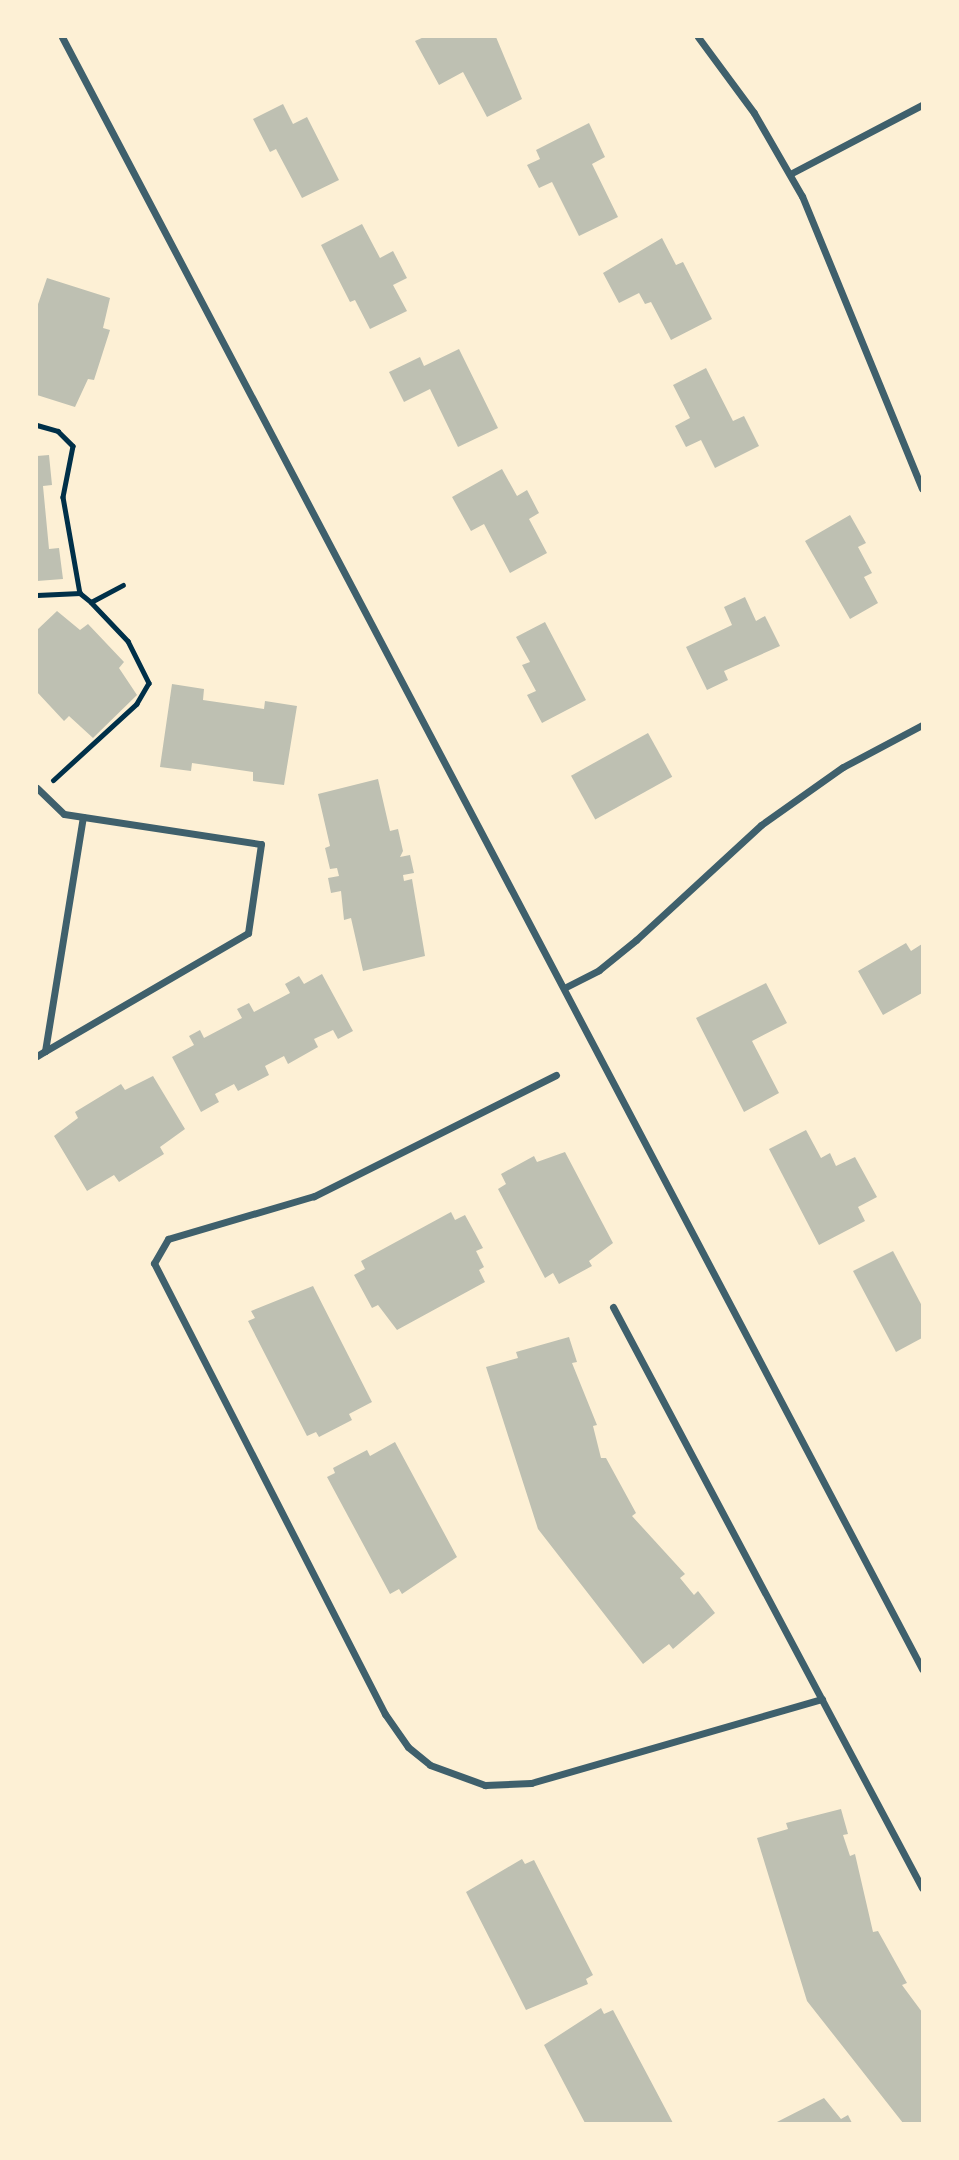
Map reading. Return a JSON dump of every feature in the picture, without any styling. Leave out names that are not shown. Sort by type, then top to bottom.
[{"type":"street","points":[[62,37],[922,1669]]},
{"type":"street","points":[[698,37],[749,105],[790,174],[819,232],[922,488]]},
{"type":"street","points":[[790,174],[922,105]]},
{"type":"street","points":[[564,988],[608,963],[761,825],[843,767],[922,725]]},
{"type":"street","points":[[37,1056],[248,933],[261,844],[64,814],[39,790]]},
{"type":"street","points":[[45,1051],[83,817]]},
{"type":"street","points":[[556,1075],[314,1196],[168,1239],[154,1263],[385,1714],[415,1753],[456,1778],[493,1786],[531,1783],[822,1699]]},
{"type":"street","points":[[613,1307],[922,1888]]},
{"type":"path","points":[[37,425],[58,431],[73,446],[63,497],[80,593]]},
{"type":"path","points":[[92,601],[123,585]]},
{"type":"path","points":[[37,595],[80,593],[92,601],[128,641],[149,682],[137,704],[39,790]]},
{"type":"building","points":[[424,37],[496,37],[522,99],[487,117],[463,72],[439,85],[415,41]]},
{"type":"building","points":[[283,104],[293,124],[307,117],[339,180],[302,198],[276,149],[270,152],[253,119]]},
{"type":"building","points":[[589,123],[605,157],[592,164],[618,217],[579,236],[552,182],[539,188],[527,165],[540,159],[536,150]]},
{"type":"building","points":[[362,224],[380,258],[393,251],[407,278],[393,285],[407,311],[370,329],[355,300],[350,302],[321,245]]},
{"type":"building","points":[[662,238],[676,265],[683,262],[712,319],[671,340],[651,302],[645,304],[639,293],[619,303],[603,273]]},
{"type":"building","points":[[47,278],[110,298],[103,328],[110,330],[94,380],[88,379],[75,407],[37,395],[37,307]]},
{"type":"building","points":[[459,349],[498,428],[458,447],[430,389],[404,402],[389,372],[420,357],[424,366]]},
{"type":"building","points":[[706,368],[733,421],[744,416],[759,446],[715,468],[701,440],[686,447],[675,426],[690,418],[673,385]]},
{"type":"building","points":[[49,455],[52,485],[43,486],[49,549],[59,548],[63,579],[37,581],[37,456]]},
{"type":"building","points":[[502,469],[517,496],[527,490],[539,513],[529,519],[547,553],[510,573],[484,524],[471,531],[452,497]]},
{"type":"building","points":[[850,515],[866,543],[858,547],[872,573],[864,577],[878,603],[850,619],[805,541]]},
{"type":"building","points":[[745,597],[756,621],[765,616],[780,646],[724,671],[728,680],[707,690],[686,647],[732,625],[724,607]]},
{"type":"building","points":[[57,611],[80,630],[88,624],[124,662],[119,668],[137,695],[93,738],[69,716],[64,721],[37,692],[37,630]]},
{"type":"building","points":[[545,622],[586,700],[542,723],[527,695],[536,691],[522,665],[530,662],[516,637]]},
{"type":"building","points":[[172,684],[204,689],[203,700],[264,709],[265,701],[297,706],[284,785],[253,781],[253,772],[192,763],[191,771],[160,767]]},
{"type":"building","points":[[648,733],[672,777],[595,819],[571,776]]},
{"type":"building","points":[[378,779],[390,831],[398,829],[403,851],[400,857],[410,855],[414,873],[403,875],[404,881],[412,879],[425,956],[363,971],[351,918],[344,920],[341,891],[331,893],[328,878],[339,876],[337,868],[330,869],[325,848],[330,846],[318,794]]},
{"type":"building","points":[[906,943],[911,951],[922,944],[922,993],[883,1015],[858,971]]},
{"type":"building","points":[[322,974],[353,1031],[338,1039],[333,1030],[314,1039],[318,1047],[288,1064],[284,1056],[265,1066],[269,1075],[238,1091],[234,1084],[215,1094],[219,1102],[201,1112],[172,1057],[194,1045],[189,1036],[200,1030],[204,1038],[242,1018],[237,1009],[249,1003],[254,1012],[290,993],[285,984],[299,976],[304,984]]},
{"type":"building","points":[[766,983],[787,1023],[752,1041],[779,1093],[744,1112],[696,1018]]},
{"type":"building","points":[[153,1076],[185,1129],[160,1147],[164,1154],[119,1182],[114,1175],[87,1191],[54,1136],[78,1118],[75,1112],[121,1084],[125,1090]]},
{"type":"building","points":[[806,1130],[821,1158],[830,1153],[836,1166],[855,1157],[877,1197],[858,1207],[865,1221],[819,1245],[769,1149]]},
{"type":"building","points":[[565,1152],[613,1243],[589,1261],[592,1266],[559,1284],[553,1273],[545,1278],[498,1189],[506,1184],[501,1174],[534,1156],[537,1162]]},
{"type":"building","points":[[451,1212],[455,1220],[465,1215],[483,1248],[476,1251],[484,1267],[479,1270],[485,1282],[397,1330],[378,1305],[372,1308],[354,1275],[365,1269],[361,1261]]},
{"type":"building","points":[[893,1251],[922,1306],[922,1338],[896,1352],[853,1271]]},
{"type":"building","points":[[313,1286],[372,1402],[349,1414],[352,1420],[319,1437],[316,1432],[307,1436],[248,1321],[255,1318],[251,1311]]},
{"type":"building","points":[[569,1337],[577,1362],[572,1363],[597,1425],[593,1426],[601,1458],[606,1458],[636,1513],[632,1516],[685,1574],[680,1578],[694,1595],[698,1591],[715,1613],[673,1649],[669,1644],[643,1664],[538,1529],[486,1367],[518,1358],[516,1352]]},
{"type":"building","points":[[395,1442],[457,1557],[402,1594],[399,1589],[390,1594],[327,1477],[335,1473],[333,1468],[367,1450],[370,1456]]},
{"type":"building","points":[[841,1809],[848,1834],[843,1835],[850,1856],[855,1854],[873,1932],[878,1931],[907,1983],[902,1985],[922,2012],[922,2123],[903,2123],[807,2001],[757,1838],[788,1829],[786,1823]]},
{"type":"building","points":[[522,1859],[525,1864],[534,1860],[593,1975],[586,1979],[588,1984],[526,2010],[466,1892]]},
{"type":"building","points":[[601,2008],[604,2014],[613,2010],[673,2123],[585,2123],[544,2045]]},
{"type":"building","points":[[824,2098],[841,2119],[848,2115],[852,2123],[775,2123]]}]
